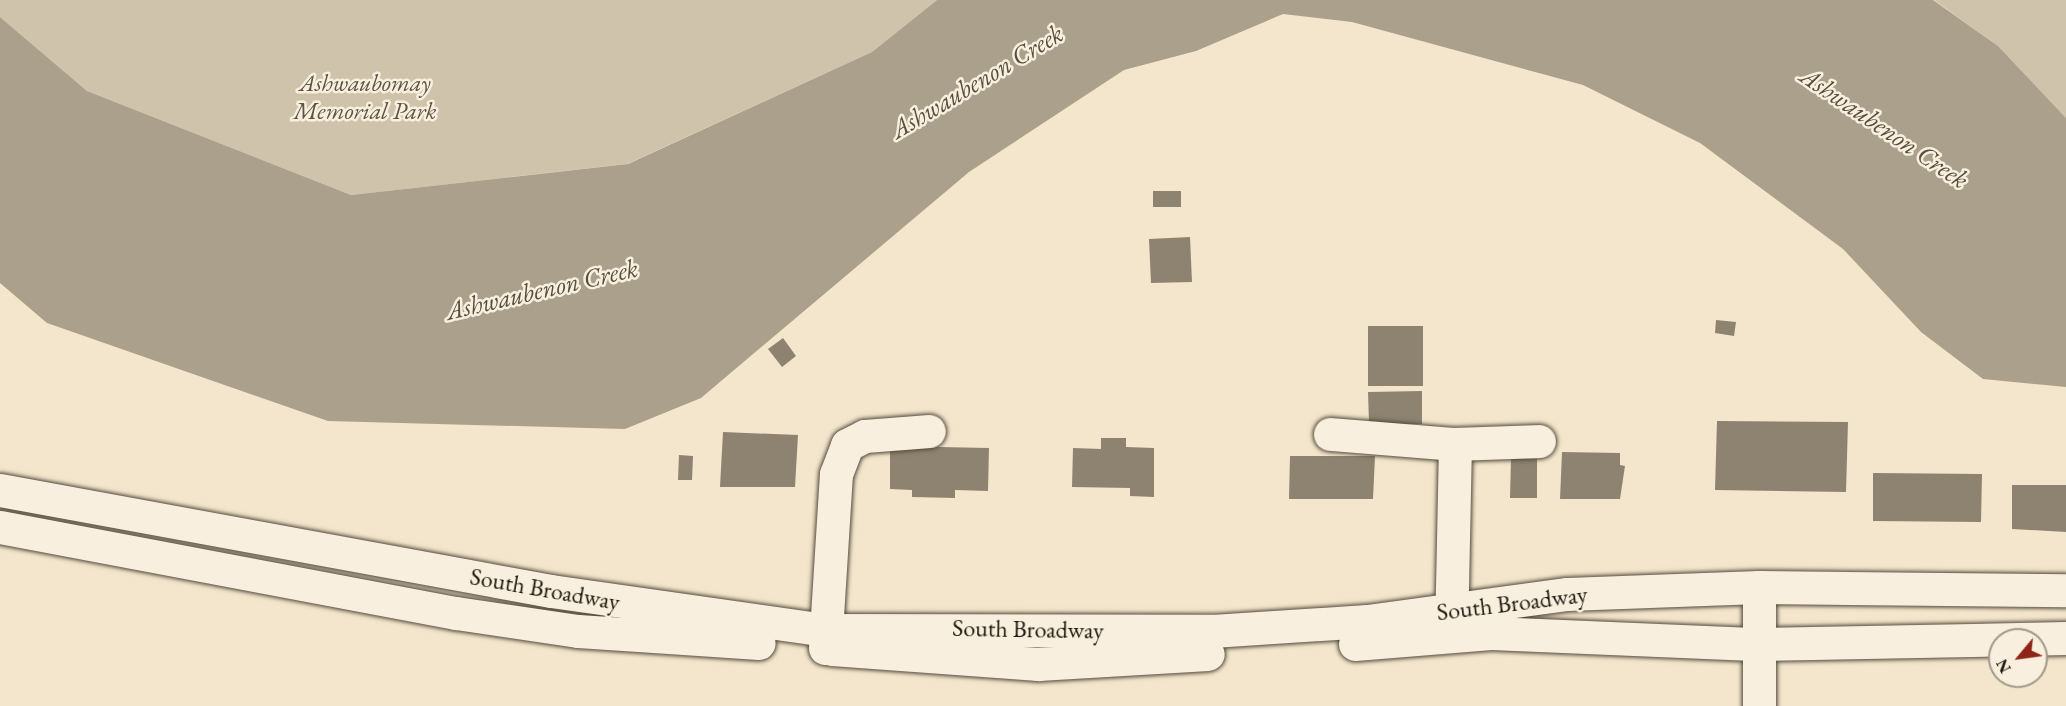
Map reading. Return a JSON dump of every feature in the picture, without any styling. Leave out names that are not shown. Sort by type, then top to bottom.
[{"type":"street","points":[[825,639],[836,474],[847,445],[865,436],[929,431]]},
{"type":"street","points":[[1330,434],[1455,444],[1539,441]]},
{"type":"street","points":[[1452,623],[1455,444]]},
{"type":"street","name":"South Broadway","points":[[0,490],[825,639],[1038,664],[1452,623],[1567,594],[1759,587],[2066,590]]},
{"type":"street","name":"South Broadway","points":[[0,527],[578,631],[825,639]]},
{"type":"street","points":[[1759,587],[1759,706]]},
{"type":"street","name":"South Broadway","points":[[1452,623],[1538,634],[1759,644],[2066,638]]},
{"type":"green space","name":"Ashwaubomay Memorial Park","points":[[0,0],[937,0],[872,52],[627,164],[351,195],[87,91],[0,17]]},
{"type":"green space","points":[[1934,0],[2066,0],[2066,118],[1998,46]]},
{"type":"water","name":"Ashwaubenon Creek","points":[[937,0],[1933,0],[1998,46],[2066,118],[2066,387],[1983,379],[1921,332],[1843,249],[1700,143],[1583,85],[1352,22],[1283,14],[1196,51],[1124,70],[969,172],[701,398],[625,429],[328,421],[47,323],[0,283],[0,17],[87,91],[351,195],[628,164],[872,52]]},
{"type":"building","points":[[1153,191],[1181,191],[1181,207],[1153,207]]},
{"type":"building","points":[[1190,237],[1192,282],[1151,283],[1149,239]]},
{"type":"building","points":[[1716,320],[1736,322],[1734,336],[1715,333]]},
{"type":"building","points":[[1368,326],[1423,326],[1423,386],[1368,386]]},
{"type":"building","points":[[783,338],[796,356],[782,367],[768,349]]},
{"type":"building","points":[[1422,391],[1422,424],[1369,424],[1368,392]]},
{"type":"building","points":[[1717,421],[1848,422],[1846,492],[1715,490]]},
{"type":"building","points":[[723,432],[798,435],[795,487],[720,487]]},
{"type":"building","points":[[1101,438],[1126,438],[1126,447],[1154,448],[1154,497],[1130,496],[1130,488],[1072,487],[1073,448],[1101,449]]},
{"type":"building","points":[[890,446],[989,448],[988,491],[955,490],[955,498],[912,497],[912,490],[890,489]]},
{"type":"building","points":[[1562,452],[1620,453],[1620,465],[1625,466],[1620,499],[1560,499]]},
{"type":"building","points":[[679,455],[693,456],[692,480],[678,480]]},
{"type":"building","points":[[1290,456],[1375,456],[1373,499],[1289,499]]},
{"type":"building","points":[[1511,458],[1537,459],[1537,498],[1510,498]]},
{"type":"building","points":[[1873,473],[1982,474],[1981,522],[1873,521]]},
{"type":"building","points":[[2012,485],[2066,485],[2066,532],[2012,529]]}]
